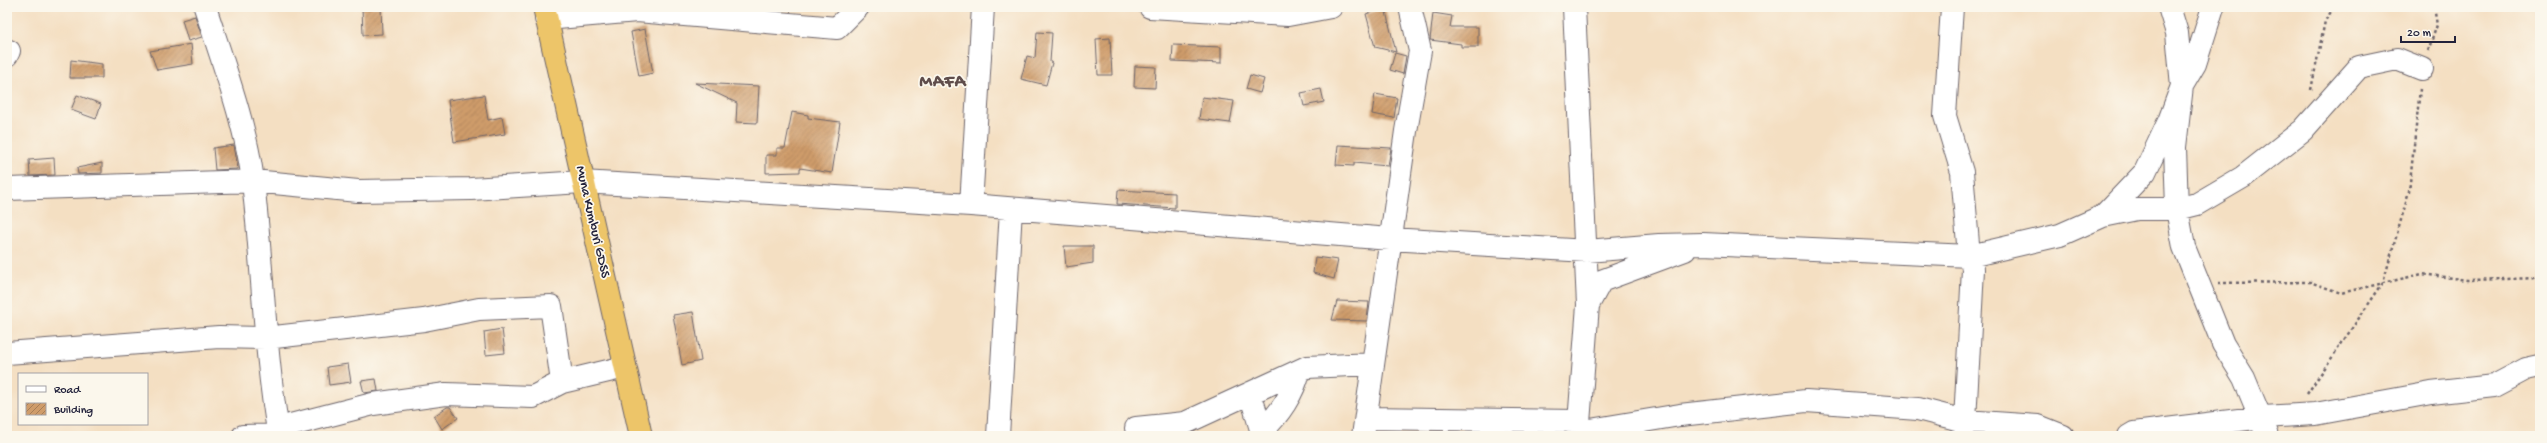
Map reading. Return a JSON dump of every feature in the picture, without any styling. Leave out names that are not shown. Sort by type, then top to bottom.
[{"type":"highway","name":"Muna Kumburi GDSS","points":[[545,13],[582,182],[641,436]]},
{"type":"street","points":[[205,7],[244,138],[253,181],[266,338],[279,435]]},
{"type":"street","points":[[545,13],[637,11],[837,28],[858,7]]},
{"type":"street","points":[[971,205],[982,7]]},
{"type":"street","points":[[1150,7],[1288,15],[1331,7]]},
{"type":"street","points":[[1410,7],[1420,51],[1390,239],[1364,427],[1579,430],[1680,415],[1806,401],[1918,409],[1963,428],[2038,426],[2063,436]]},
{"type":"street","points":[[1574,7],[1587,251],[1588,305],[1579,430]]},
{"type":"street","points":[[1952,7],[1945,116],[1962,172],[1970,256],[1973,269],[1963,428]]},
{"type":"street","points":[[2169,7],[2177,33],[2182,86],[2175,147],[2176,209],[2184,247],[2223,344],[2244,378],[2264,427]]},
{"type":"street","points":[[2103,216],[2145,172],[2169,121],[2182,86],[2195,64],[2213,7]]},
{"type":"street","points":[[7,189],[253,181],[358,191],[471,189],[582,182],[971,205],[1390,239],[1587,251],[1659,245],[1703,244],[1970,256],[2060,235],[2103,216],[2137,209],[2176,209],[2197,204],[2243,177],[2303,130],[2359,67],[2397,59],[2422,69]]},
{"type":"street","points":[[998,436],[1010,209]]},
{"type":"street","points":[[1588,305],[1601,281],[1703,244]]},
{"type":"street","points":[[7,354],[219,337],[266,338],[424,320],[479,309],[551,306],[562,382]]},
{"type":"street","points":[[1136,428],[1185,423],[1307,367],[1373,364]]},
{"type":"street","points":[[2129,436],[2134,433],[2264,427],[2293,415],[2494,386],[2526,369],[2540,366]]},
{"type":"street","points":[[243,436],[279,435],[287,426],[373,404],[446,394],[533,397],[562,382],[625,367]]},
{"type":"street","points":[[1263,434],[1275,419],[1296,386],[1299,371]]},
{"type":"street","points":[[1250,393],[1263,434]]},
{"type":"path","points":[[2311,91],[2325,21],[2334,7]]},
{"type":"path","points":[[2293,415],[2382,283],[2409,192],[2422,69],[2437,25],[2434,7]]},
{"type":"path","points":[[2198,282],[2310,282],[2341,293],[2422,274],[2467,280],[2540,278]]},
{"type":"building","points":[[362,7],[381,7],[382,34],[363,35]]},
{"type":"building","points":[[1385,8],[1396,52],[1375,47],[1366,14]]},
{"type":"building","points":[[1433,13],[1452,16],[1450,27],[1478,27],[1478,47],[1461,47],[1461,44],[1430,40]]},
{"type":"building","points":[[195,16],[202,37],[188,41],[182,20]]},
{"type":"building","points":[[645,29],[653,73],[639,76],[631,32]]},
{"type":"building","points":[[1037,32],[1052,33],[1050,62],[1052,63],[1046,85],[1021,79],[1027,56],[1035,58]]},
{"type":"building","points":[[1110,38],[1112,75],[1098,75],[1096,39]]},
{"type":"building","points":[[191,44],[193,64],[157,70],[150,51]]},
{"type":"building","points":[[1173,45],[1221,47],[1221,63],[1172,61]]},
{"type":"building","points":[[1395,53],[1406,56],[1403,74],[1390,70]]},
{"type":"building","points":[[71,60],[102,64],[102,78],[70,78]]},
{"type":"building","points":[[1135,66],[1156,67],[1155,88],[1134,87]]},
{"type":"building","points":[[1250,75],[1264,79],[1260,93],[1246,89]]},
{"type":"building","points":[[695,83],[759,86],[757,123],[736,122],[737,103]]},
{"type":"building","points":[[1321,89],[1324,102],[1304,106],[1301,93]]},
{"type":"building","points":[[1375,94],[1397,98],[1394,118],[1372,114]]},
{"type":"building","points":[[77,95],[101,104],[96,119],[71,110]]},
{"type":"building","points":[[484,95],[488,120],[502,117],[505,134],[454,142],[448,100]]},
{"type":"building","points":[[1202,97],[1234,101],[1230,123],[1199,119]]},
{"type":"building","points":[[792,112],[808,115],[808,118],[840,122],[832,173],[800,168],[800,172],[766,173],[766,155],[777,155],[777,148],[785,148]]},
{"type":"building","points":[[234,145],[238,169],[215,170],[213,148]]},
{"type":"building","points":[[1338,145],[1391,148],[1388,166],[1354,163],[1354,166],[1336,165]]},
{"type":"building","points":[[54,158],[55,175],[30,176],[29,160]]},
{"type":"building","points":[[102,163],[102,173],[78,174],[77,168]]},
{"type":"building","points":[[1118,190],[1175,193],[1175,208],[1117,204]]},
{"type":"building","points":[[1064,246],[1093,246],[1093,263],[1066,267]]},
{"type":"building","points":[[1315,257],[1338,260],[1334,279],[1313,273]]},
{"type":"building","points":[[1337,301],[1369,302],[1367,321],[1332,320]]},
{"type":"building","points":[[693,312],[701,361],[682,365],[673,315]]},
{"type":"building","points":[[502,329],[505,353],[486,355],[484,332]]},
{"type":"building","points":[[348,364],[351,382],[329,385],[327,367]]},
{"type":"building","points":[[376,379],[378,391],[364,393],[361,381]]},
{"type":"building","points":[[447,407],[450,407],[458,418],[442,429],[434,416]]},
{"type":"district","name":"MAFA","points":[[943,82]]}]
